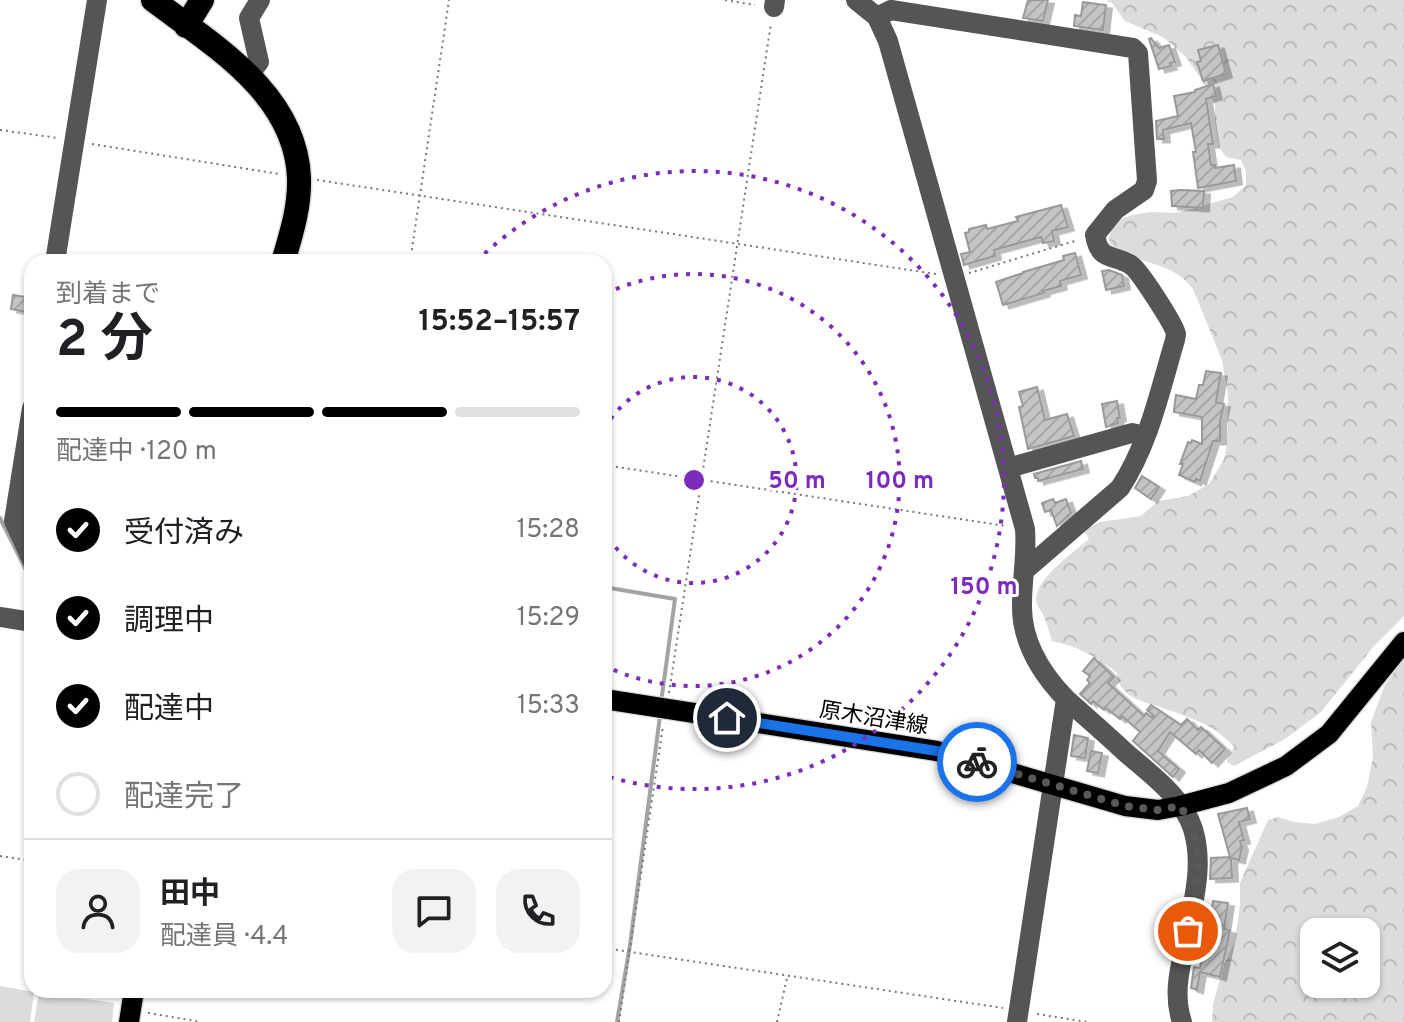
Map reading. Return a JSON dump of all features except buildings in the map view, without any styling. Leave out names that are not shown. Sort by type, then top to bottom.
[{"type":"highway","points":[[154,0],[249,75],[285,125],[294,148],[299,177],[295,218],[285,254]]},
{"type":"highway","points":[[186,26],[202,0]]},
{"type":"main road","name":"原木沼津線","points":[[612,700],[937,751],[1125,806],[1158,810],[1229,793],[1286,766],[1329,734],[1404,642]]},
{"type":"street","points":[[56,254],[97,0]]},
{"type":"street","points":[[249,75],[259,62],[249,18],[260,0]]},
{"type":"street","points":[[856,0],[877,17],[888,41],[1025,529],[1022,620],[1028,642],[1045,674],[1066,699],[1167,789],[1190,821],[1194,832],[1198,858],[1197,882],[1176,1000],[1182,1022]]},
{"type":"street","points":[[877,17],[891,10],[1133,48],[1138,53],[1151,95],[1154,144],[1147,181],[1154,189],[1115,210],[1095,235],[1102,253],[1136,269],[1176,333],[1150,425],[1120,488],[1024,571]]},
{"type":"street","points":[[1008,468],[1132,433],[1145,436]]},
{"type":"street","points":[[14,521],[24,458]]},
{"type":"street","points":[[0,500],[24,543]]},
{"type":"street","points":[[0,617],[24,621]]},
{"type":"street","points":[[1018,1016],[1066,699]]},
{"type":"path","points":[[411,254],[449,0]]},
{"type":"path","points":[[619,1022],[774,4],[725,0]]},
{"type":"path","points":[[0,130],[955,277],[1095,235]]},
{"type":"path","points":[[612,466],[1025,529]]},
{"type":"path","points":[[0,856],[24,860]]},
{"type":"path","points":[[612,949],[1018,1016],[1087,1022]]},
{"type":"path","points":[[777,1022],[787,977]]},
{"type":"path","points":[[130,1016],[201,1022]]},
{"type":"green space","points":[[1106,0],[1404,0],[1404,616],[1374,646],[1321,712],[1285,739],[1234,766],[1227,762],[1234,746],[1216,731],[1193,719],[1137,699],[1121,687],[1117,673],[1103,662],[1078,649],[1052,641],[1036,600],[1049,574],[1089,539],[1084,530],[1100,522],[1141,516],[1158,501],[1188,496],[1209,484],[1224,459],[1227,445],[1228,395],[1222,360],[1193,289],[1175,273],[1110,247],[1109,237],[1120,219],[1151,212],[1176,213],[1233,197],[1246,185],[1246,172],[1241,160],[1226,157],[1219,147],[1215,105],[1185,56],[1163,37],[1125,21],[1112,3]]},
{"type":"green space","points":[[1404,658],[1404,1022],[1212,1022],[1213,1004],[1224,965],[1235,941],[1240,883],[1268,820],[1278,817],[1315,824],[1339,817],[1358,806],[1367,787],[1373,757],[1371,722],[1385,685]]},
{"type":"green space","points":[[0,986],[24,990],[24,998],[33,998],[30,1022],[0,1022]]},
{"type":"green space","points":[[38,998],[80,998],[114,1003],[112,1022],[34,1022]]},
{"type":"waterway","points":[[0,518],[24,566]]},
{"type":"waterway","points":[[612,588],[675,599],[661,703]]},
{"type":"waterway","points":[[617,1022],[660,716]]},
{"type":"way so far","points":[[977,762],[1125,806],[1158,810],[1180,806],[1194,832],[1198,858],[1188,931]]},
{"type":"route","points":[[727,718],[937,751],[977,762]]}]
